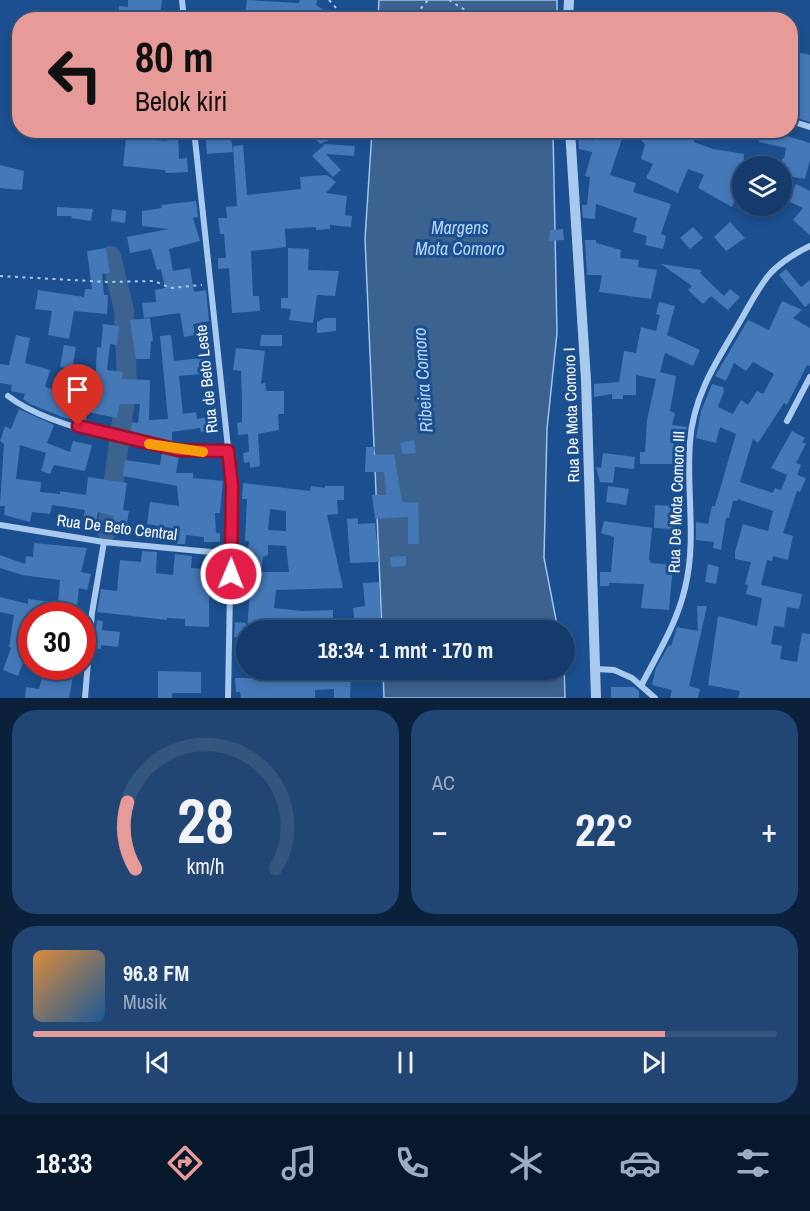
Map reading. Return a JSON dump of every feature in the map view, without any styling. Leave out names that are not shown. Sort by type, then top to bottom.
[{"type":"street","name":"Rua de Beto Leste","points":[[195,138],[232,485],[228,698]]},
{"type":"street","name":"Rua De Mota Comoro I","points":[[571,138],[586,380],[596,698]]},
{"type":"street","name":"Rua De Mota Comoro III","points":[[642,684],[677,617],[686,586],[690,550],[690,442],[703,386],[713,364],[765,277],[788,257],[810,246]]},
{"type":"street","points":[[787,421],[810,377]]},
{"type":"street","points":[[8,396],[21,405],[104,434],[178,450],[228,451]]},
{"type":"street","name":"Rua De Beto Central","points":[[0,525],[104,542],[232,554]]},
{"type":"street","points":[[85,698],[95,591],[104,542]]},
{"type":"street","points":[[596,669],[614,670],[642,684],[655,698]]},
{"type":"path","points":[[329,0],[340,12]]},
{"type":"path","points":[[418,12],[428,0]]},
{"type":"path","points":[[449,0],[468,12]]},
{"type":"path","points":[[0,276],[154,282],[171,288],[205,284]]},
{"type":"water","points":[[379,0],[557,0],[557,12],[378,12]]},
{"type":"water","name":"Margens Mota Comoro","points":[[372,138],[553,138],[557,333],[547,429],[544,558],[556,620],[382,620],[365,239]]},
{"type":"water","points":[[383,680],[564,680],[565,698],[384,698]]},
{"type":"building","points":[[128,0],[162,0],[160,12],[118,12],[119,6],[128,7]]},
{"type":"building","points":[[247,0],[299,3],[300,0],[317,0],[316,5],[327,12],[245,12]]},
{"type":"building","points":[[798,52],[810,55],[810,122],[798,118]]},
{"type":"building","points":[[126,138],[167,141],[167,138],[178,138],[179,159],[187,158],[188,172],[166,173],[165,170],[123,166]]},
{"type":"building","points":[[206,138],[231,138],[233,152],[207,154]]},
{"type":"building","points":[[316,138],[334,138],[320,144]]},
{"type":"building","points":[[578,138],[587,138],[593,141],[594,138],[622,138],[610,175],[636,183],[633,192],[671,204],[661,234],[666,236],[663,249],[645,245],[647,236],[633,232],[637,218],[596,204],[595,219],[583,218],[582,205],[587,205],[590,177],[585,176],[592,152],[579,149]]},
{"type":"building","points":[[639,138],[692,138],[694,142],[713,149],[744,154],[744,156],[732,156],[732,207],[698,188],[704,175],[688,169],[678,193],[646,178],[653,164],[641,159],[645,144]]},
{"type":"building","points":[[760,138],[794,138],[810,143],[810,160],[805,179],[792,177],[792,156],[785,156],[786,148],[759,142]]},
{"type":"building","points":[[325,144],[355,146],[354,156],[326,154],[341,170],[333,177],[312,156]]},
{"type":"building","points":[[243,145],[247,195],[301,189],[300,177],[327,175],[336,182],[326,193],[347,196],[345,215],[352,216],[351,227],[330,225],[330,229],[316,230],[316,227],[285,229],[286,247],[251,251],[253,296],[259,296],[260,311],[232,313],[229,268],[218,269],[218,258],[226,258],[224,234],[220,234],[218,218],[227,218],[226,207],[237,206],[233,146]]},
{"type":"building","points":[[0,165],[24,171],[22,190],[0,188]]},
{"type":"building","points":[[796,184],[810,191],[810,235],[793,220],[803,208],[792,203],[792,192]]},
{"type":"building","points":[[196,201],[198,217],[193,218],[200,241],[169,249],[173,271],[190,268],[194,292],[206,290],[209,321],[193,324],[195,335],[184,337],[180,313],[144,318],[142,303],[156,302],[155,290],[165,288],[161,269],[157,270],[151,249],[130,253],[127,237],[169,229],[142,226],[142,211],[162,208],[161,205]]},
{"type":"building","points":[[57,207],[93,209],[91,221],[71,218],[72,216],[57,216]]},
{"type":"building","points":[[112,209],[126,211],[125,223],[111,221]]},
{"type":"building","points":[[730,222],[745,238],[726,251],[714,237]]},
{"type":"building","points":[[693,227],[703,238],[690,249],[680,238]]},
{"type":"building","points":[[563,229],[564,240],[549,241],[550,230]]},
{"type":"building","points":[[585,240],[596,240],[596,243],[621,250],[620,258],[639,260],[638,267],[657,270],[651,299],[599,292],[602,275],[587,275]]},
{"type":"building","points":[[106,248],[110,273],[102,274],[104,295],[108,295],[107,314],[74,311],[69,339],[48,335],[52,311],[35,309],[38,290],[84,297],[85,289],[92,289],[87,251]]},
{"type":"building","points":[[288,248],[309,249],[308,270],[339,271],[335,296],[317,295],[313,323],[289,320],[291,309],[281,308],[281,298],[288,298]]},
{"type":"building","points":[[661,264],[702,270],[700,273],[724,296],[730,289],[740,297],[728,310],[711,296],[703,304],[688,290],[692,286]]},
{"type":"building","points":[[786,269],[801,287],[810,280],[810,303],[805,307],[779,275]]},
{"type":"building","points":[[782,301],[802,310],[793,318],[810,328],[810,366],[807,365],[787,405],[784,403],[758,443],[753,439],[740,482],[773,493],[775,488],[781,490],[787,475],[771,468],[792,431],[805,438],[802,442],[806,444],[796,463],[801,465],[797,475],[806,478],[800,492],[797,491],[783,533],[793,536],[788,560],[773,556],[772,561],[767,560],[761,585],[802,594],[799,609],[787,607],[784,627],[774,626],[771,644],[782,646],[780,659],[797,662],[802,633],[810,634],[810,698],[738,698],[740,691],[708,685],[718,616],[757,626],[762,598],[746,594],[748,585],[745,584],[751,562],[735,559],[735,552],[743,524],[768,531],[773,511],[738,499],[733,501],[729,518],[726,518],[721,550],[713,548],[714,542],[696,540],[696,522],[708,524],[736,434],[720,427],[716,443],[696,438],[701,411],[712,384],[723,387],[724,391],[718,407],[733,414],[741,400],[748,405],[757,391],[763,394],[774,374],[753,362],[746,371],[734,363],[726,381],[715,376],[748,320],[769,330]]},
{"type":"building","points":[[659,302],[675,306],[667,335],[700,350],[693,366],[665,353],[660,372],[676,376],[670,411],[675,413],[672,425],[687,427],[685,436],[678,435],[677,443],[674,442],[674,464],[640,464],[640,452],[645,452],[647,420],[656,379],[636,375],[636,395],[623,395],[623,399],[612,399],[612,394],[594,397],[594,384],[619,382],[624,351],[636,353],[641,327],[656,331],[660,315],[656,314]]},
{"type":"building","points":[[150,318],[153,341],[151,341],[150,359],[136,359],[130,320]]},
{"type":"building","points":[[325,318],[336,318],[336,331],[317,333],[317,322]]},
{"type":"building","points":[[103,324],[119,326],[117,345],[110,344],[107,370],[123,372],[122,379],[150,380],[149,420],[168,419],[160,336],[171,335],[174,361],[210,357],[212,373],[179,376],[183,414],[196,412],[197,419],[215,416],[217,429],[201,432],[200,428],[172,432],[172,443],[156,440],[156,437],[130,434],[132,422],[138,423],[140,404],[120,404],[117,418],[87,412],[86,421],[65,418],[30,404],[23,399],[25,394],[11,391],[12,385],[0,383],[0,364],[9,365],[16,335],[30,338],[25,363],[50,370],[45,387],[77,395],[78,389],[95,391],[97,347],[101,348]]},
{"type":"building","points":[[261,335],[282,335],[282,346],[260,346]]},
{"type":"building","points":[[64,345],[76,347],[72,369],[60,367]]},
{"type":"building","points":[[236,348],[265,351],[261,384],[265,383],[266,391],[284,391],[284,414],[278,414],[279,430],[258,434],[260,466],[250,468],[250,462],[244,463],[243,453],[249,452],[248,434],[238,435],[237,423],[242,422],[242,402],[241,371],[233,370]]},
{"type":"building","points":[[19,409],[54,425],[47,443],[70,452],[73,441],[92,445],[85,471],[54,465],[50,474],[41,471],[46,453],[20,445],[16,479],[41,482],[40,492],[60,494],[60,491],[86,495],[88,477],[127,483],[123,510],[129,511],[126,529],[112,527],[114,516],[98,512],[95,527],[82,524],[85,510],[52,505],[50,514],[32,512],[30,522],[4,515],[5,506],[0,506],[0,503],[4,444],[0,441],[5,426],[11,429]]},
{"type":"building","points":[[414,440],[416,453],[403,454],[400,443]]},
{"type":"building","points":[[366,447],[375,447],[374,455],[394,454],[402,502],[418,503],[419,544],[408,544],[408,517],[375,519],[372,495],[386,495],[384,472],[365,472]]},
{"type":"building","points":[[162,452],[179,456],[176,473],[193,473],[193,478],[223,481],[220,513],[215,513],[216,533],[220,533],[220,542],[204,542],[204,537],[186,535],[185,544],[177,544],[177,529],[147,524],[150,502],[179,506],[177,486],[123,476],[125,460],[160,465]]},
{"type":"building","points":[[603,453],[635,457],[634,469],[615,467],[613,483],[600,482],[596,467],[601,468]]},
{"type":"building","points":[[243,483],[310,491],[311,486],[325,488],[325,486],[344,486],[344,500],[337,500],[338,514],[327,515],[343,588],[276,590],[274,608],[303,611],[333,610],[333,620],[248,620],[251,579],[236,578],[236,560],[247,561],[249,541],[245,541],[247,499],[242,499]],"holes":[[[270,509],[286,511],[286,531],[268,530]],[[268,545],[286,546],[289,572],[261,572],[263,557],[268,555]]]},
{"type":"building","points":[[608,486],[629,489],[626,505],[606,502]]},
{"type":"building","points":[[655,505],[675,506],[673,529],[654,528]]},
{"type":"building","points":[[358,518],[358,524],[375,523],[379,562],[350,563],[347,519]]},
{"type":"building","points":[[604,521],[652,528],[649,559],[651,563],[673,565],[669,610],[641,608],[644,584],[609,583],[609,586],[600,586],[600,572],[611,572],[614,537],[601,533]]},
{"type":"building","points":[[34,543],[87,548],[81,572],[91,574],[87,590],[79,588],[77,602],[58,602],[60,580],[22,575],[0,568],[0,555],[25,564],[26,556],[33,557]]},
{"type":"building","points":[[142,551],[157,552],[156,573],[173,575],[175,554],[192,556],[191,568],[205,569],[204,591],[209,592],[209,627],[185,626],[185,619],[167,618],[167,620],[97,612],[101,589],[117,591],[120,560],[141,562]]},
{"type":"building","points":[[406,556],[406,566],[391,567],[390,557]]},
{"type":"building","points":[[708,564],[719,567],[716,584],[705,582]]},
{"type":"building","points":[[379,582],[381,620],[354,620],[353,608],[365,606],[363,583]]},
{"type":"building","points":[[0,597],[20,602],[18,602],[18,676],[3,670],[11,648],[9,647],[14,615],[0,612]]},
{"type":"building","points":[[28,599],[50,602],[28,602]]},
{"type":"building","points":[[697,606],[707,606],[689,686],[700,689],[698,698],[670,698],[672,690],[652,685],[656,668],[669,645],[671,646],[677,627],[698,631]]},
{"type":"building","points":[[97,620],[103,621],[102,630],[120,632],[118,647],[101,645],[101,649],[96,648]]},
{"type":"building","points":[[235,622],[236,622],[236,637],[234,637]]},
{"type":"building","points":[[158,671],[201,672],[201,693],[172,693],[172,698],[158,698]]},
{"type":"building","points":[[235,678],[236,680],[351,680],[350,698],[334,698],[334,689],[315,690],[315,698],[241,698],[240,692],[236,692]]},
{"type":"building","points":[[41,680],[72,680],[69,698],[25,698],[26,687],[39,689]]},
{"type":"building","points":[[611,687],[634,687],[639,691],[639,698],[611,698]]},
{"type":"waterway","points":[[107,531],[127,384],[124,310],[111,256]]},
{"type":"slow traffic","points":[[149,444],[203,452]]},
{"type":"route","points":[[78,426],[122,439],[178,450],[228,451],[232,485],[231,574]]},
{"type":"water label","name":"Ribeira Comoro","points":[[423,380]]}]
